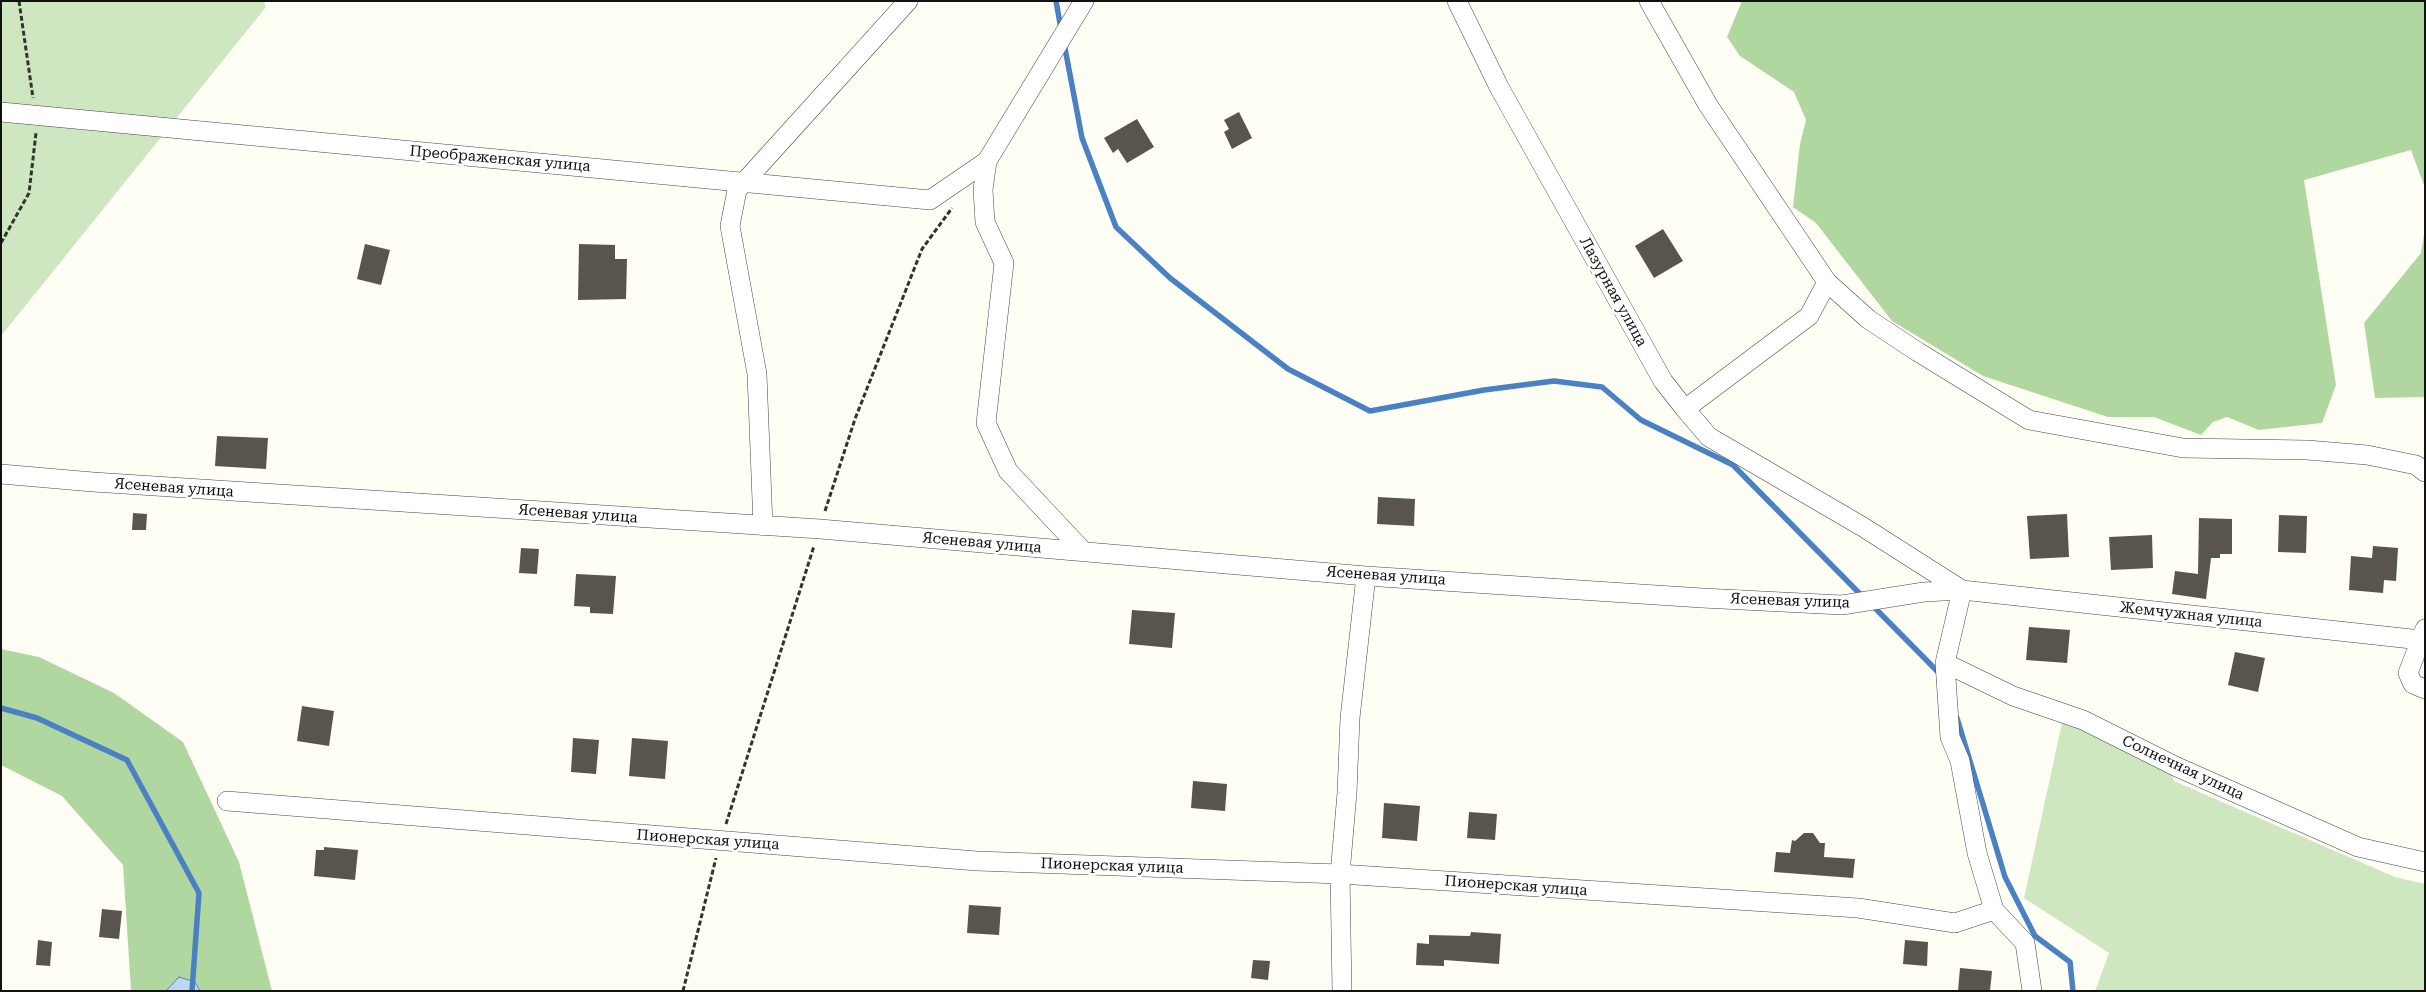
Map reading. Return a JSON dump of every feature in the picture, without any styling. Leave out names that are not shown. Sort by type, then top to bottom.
[{"type":"street","points":[[763,526],[757,374],[730,226],[737,190],[908,1]]},
{"type":"street","points":[[1083,551],[1008,472],[986,424],[1004,264],[985,222],[983,190],[987,161],[1084,1]]},
{"type":"street","name":"Лазурная улица","points":[[1457,1],[1499,87],[1663,381],[1709,437],[1863,527],[1962,590]]},
{"type":"street","points":[[1650,1],[1708,105],[1827,282],[1868,319],[2029,420],[2182,448],[2307,450],[2367,455],[2422,473]]},
{"type":"street","name":"Преображенская улица","points":[[1,112],[930,200],[987,161]]},
{"type":"street","points":[[1685,409],[1809,316],[1827,282]]},
{"type":"street","name":"Ясеневая улица","points":[[1,474],[93,482],[820,529],[1366,576],[1842,605],[1924,592],[1962,590]]},
{"type":"street","points":[[1342,991],[1340,874],[1347,793],[1350,718],[1366,576]]},
{"type":"street","points":[[1962,590],[1945,662],[1950,737],[1960,761],[1977,853],[1994,910],[2025,943],[2032,991]]},
{"type":"street","name":"Жемчужная улица","points":[[1962,590],[2423,635],[2408,673],[2413,684],[2425,689]]},
{"type":"street","name":"Солнечная улица","points":[[1945,662],[2014,696],[2083,720],[2177,767],[2350,844],[2425,862]]},
{"type":"street","name":"Пионерская улица","points":[[227,801],[977,861],[1340,874],[1858,908],[1955,923],[1994,910]]},
{"type":"path","points":[[683,991],[721,841],[855,419],[922,249],[957,201]]},
{"type":"green space","points":[[1,1],[264,1],[266,7],[1,336]]},
{"type":"green space","points":[[1742,1],[2425,1],[2425,188],[2411,150],[2304,180],[2336,385],[2322,423],[2259,430],[2227,417],[2213,422],[2201,435],[2154,417],[2108,417],[1983,376],[1892,321],[1816,223],[1793,207],[1800,144],[1806,120],[1794,92],[1740,56],[1727,37]]},
{"type":"green space","points":[[2425,229],[2425,397],[2375,398],[2364,323],[2421,253]]},
{"type":"green space","points":[[1,649],[39,657],[114,693],[183,742],[239,862],[272,991],[200,991],[195,982],[179,977],[166,991],[131,991],[123,865],[62,796],[1,765]]},
{"type":"green space","points":[[2062,723],[2087,727],[2170,770],[2174,781],[2395,877],[2425,884],[2425,991],[2095,991],[2109,953],[2024,898]]},
{"type":"water","points":[[179,977],[195,982],[200,991],[166,991]]},
{"type":"building","points":[[1239,112],[1252,138],[1232,149],[1224,132],[1229,129],[1224,120]]},
{"type":"building","points":[[1137,119],[1154,147],[1127,163],[1118,149],[1113,153],[1104,138]]},
{"type":"building","points":[[1663,229],[1683,261],[1654,278],[1635,246]]},
{"type":"building","points":[[365,244],[390,250],[381,285],[357,279]]},
{"type":"building","points":[[579,244],[615,245],[615,259],[627,259],[626,299],[578,300]]},
{"type":"building","points":[[217,436],[268,438],[266,469],[215,466]]},
{"type":"building","points":[[1378,497],[1415,499],[1414,526],[1377,524]]},
{"type":"building","points":[[133,513],[147,514],[146,530],[132,530]]},
{"type":"building","points":[[2067,514],[2069,557],[2030,559],[2027,516]]},
{"type":"building","points":[[2279,515],[2307,516],[2306,553],[2278,552]]},
{"type":"building","points":[[2199,518],[2232,519],[2232,554],[2220,554],[2220,558],[2211,558],[2206,599],[2172,594],[2175,571],[2198,574]]},
{"type":"building","points":[[2152,535],[2153,568],[2111,570],[2109,537]]},
{"type":"building","points":[[2373,546],[2398,548],[2396,581],[2384,580],[2383,593],[2349,590],[2351,556],[2372,558]]},
{"type":"building","points":[[521,548],[539,549],[537,574],[519,573]]},
{"type":"building","points":[[576,574],[616,576],[613,614],[590,613],[590,607],[574,606]]},
{"type":"building","points":[[1132,610],[1175,613],[1172,648],[1129,644]]},
{"type":"building","points":[[2029,627],[2070,630],[2067,663],[2026,660]]},
{"type":"building","points":[[2235,652],[2265,658],[2258,692],[2228,685]]},
{"type":"building","points":[[302,706],[334,711],[329,746],[297,741]]},
{"type":"building","points":[[573,738],[599,740],[596,774],[571,772]]},
{"type":"building","points":[[632,738],[668,741],[665,779],[629,776]]},
{"type":"building","points":[[1193,781],[1227,784],[1225,811],[1191,808]]},
{"type":"building","points":[[1384,803],[1420,806],[1417,841],[1382,838]]},
{"type":"building","points":[[1469,812],[1497,814],[1495,840],[1467,838]]},
{"type":"building","points":[[1804,833],[1813,833],[1820,843],[1825,843],[1824,857],[1855,859],[1853,878],[1774,872],[1776,852],[1790,853],[1792,840],[1795,841]]},
{"type":"building","points":[[324,847],[358,850],[355,880],[314,876],[316,850],[324,850]]},
{"type":"building","points":[[969,905],[1001,907],[999,935],[967,933]]},
{"type":"building","points":[[102,909],[122,911],[119,939],[99,937]]},
{"type":"building","points":[[1471,932],[1501,934],[1499,964],[1444,960],[1444,966],[1416,965],[1417,943],[1429,944],[1429,935],[1470,936]]},
{"type":"building","points":[[38,940],[52,942],[50,966],[36,965]]},
{"type":"building","points":[[1905,940],[1928,942],[1927,966],[1903,964]]},
{"type":"building","points":[[1253,960],[1270,961],[1268,980],[1251,978]]},
{"type":"building","points":[[1960,968],[1992,971],[1990,991],[1958,991]]},
{"type":"waterway","points":[[1056,1],[1061,29]]},
{"type":"waterway","points":[[1064,43],[1082,138],[1116,227],[1170,278],[1288,369],[1370,411],[1484,390],[1554,381],[1602,387],[1641,420],[1733,465],[1863,597]]},
{"type":"waterway","points":[[1872,605],[1941,675]]},
{"type":"waterway","points":[[1,708],[37,718],[127,760],[199,893],[192,991]]},
{"type":"waterway","points":[[1957,718],[2005,877],[2035,936],[2070,962],[2073,991]]}]
